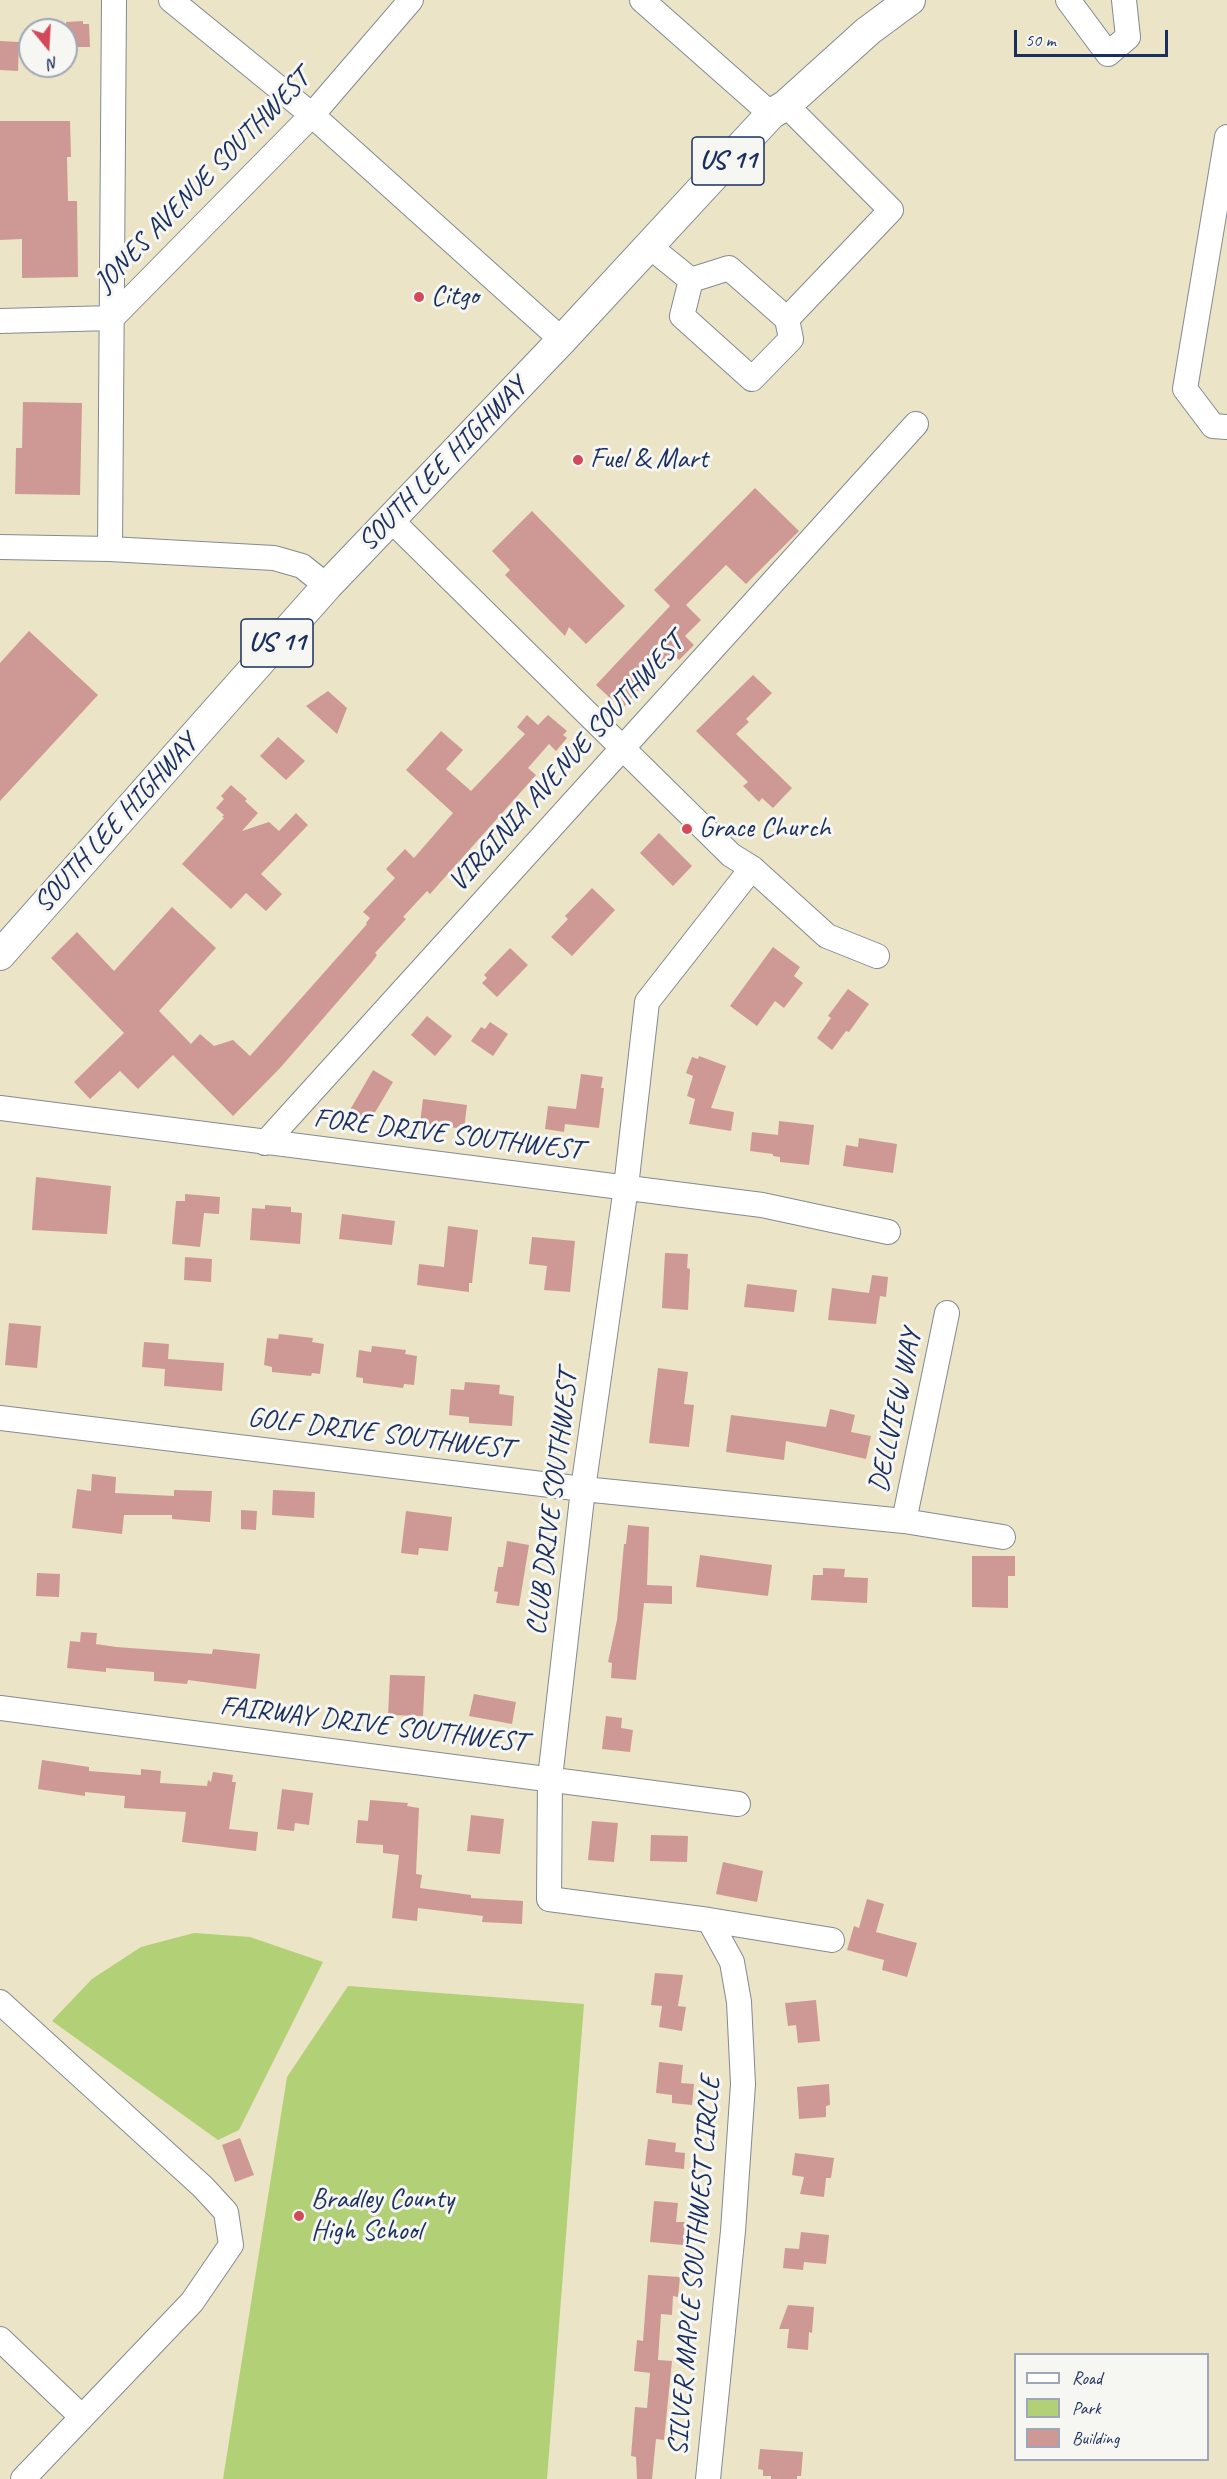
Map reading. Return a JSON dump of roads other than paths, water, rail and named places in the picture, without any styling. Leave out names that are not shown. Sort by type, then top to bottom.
[{"type":"main road","name":"SOUTH LEE HIGHWAY","points":[[3,944],[327,586],[779,109],[868,31],[910,0]]},
{"type":"street","points":[[110,549],[114,0]]},
{"type":"street","points":[[171,0],[312,115],[562,340]]},
{"type":"street","name":"JONES AVENUE SOUTHWEST","points":[[0,321],[112,318],[312,115],[411,0]]},
{"type":"street","points":[[642,0],[779,109],[891,210],[787,320]]},
{"type":"street","points":[[1068,0],[1108,54],[1128,38],[1124,0]]},
{"type":"street","points":[[1227,136],[1185,389],[1213,426],[1227,427]]},
{"type":"street","points":[[649,246],[691,280]]},
{"type":"street","points":[[729,268],[787,320],[791,339],[752,379],[682,316],[691,280],[729,268]]},
{"type":"street","name":"VIRGINIA AVENUE SOUTHWEST","points":[[265,1143],[622,746],[916,424]]},
{"type":"street","points":[[391,520],[732,855],[752,867],[827,936],[877,956]]},
{"type":"street","points":[[0,547],[110,549],[274,558],[302,566],[327,586]]},
{"type":"street","name":"CLUB DRIVE SOUTHWEST","points":[[752,867],[647,1002],[626,1187],[583,1489],[550,1778],[549,1899],[709,1920],[832,1940]]},
{"type":"street","name":"FORE DRIVE SOUTHWEST","points":[[0,1108],[762,1205],[888,1232]]},
{"type":"street","name":"DELLVIEW WAY","points":[[904,1521],[947,1313]]},
{"type":"street","name":"GOLF DRIVE SOUTHWEST","points":[[0,1418],[583,1489],[904,1521],[1003,1537]]},
{"type":"street","name":"FAIRWAY DRIVE SOUTHWEST","points":[[0,1708],[738,1804]]},
{"type":"street","name":"SILVER MAPLE SOUTHWEST CIRCLE","points":[[708,2479],[734,2231],[743,2084],[739,2002],[732,1962],[709,1920]]},
{"type":"street","points":[[0,2002],[160,2147],[226,2212],[231,2245],[192,2302],[23,2479]]},
{"type":"street","points":[[0,2339],[82,2417]]},
{"type":"place","name":"Citgo","points":[[419,297]]},
{"type":"place","name":"Fuel & Mart","points":[[578,460]]},
{"type":"place","name":"Grace Church","points":[[687,829]]},
{"type":"place","name":"Bradley County High School","points":[[299,2216]]}]
